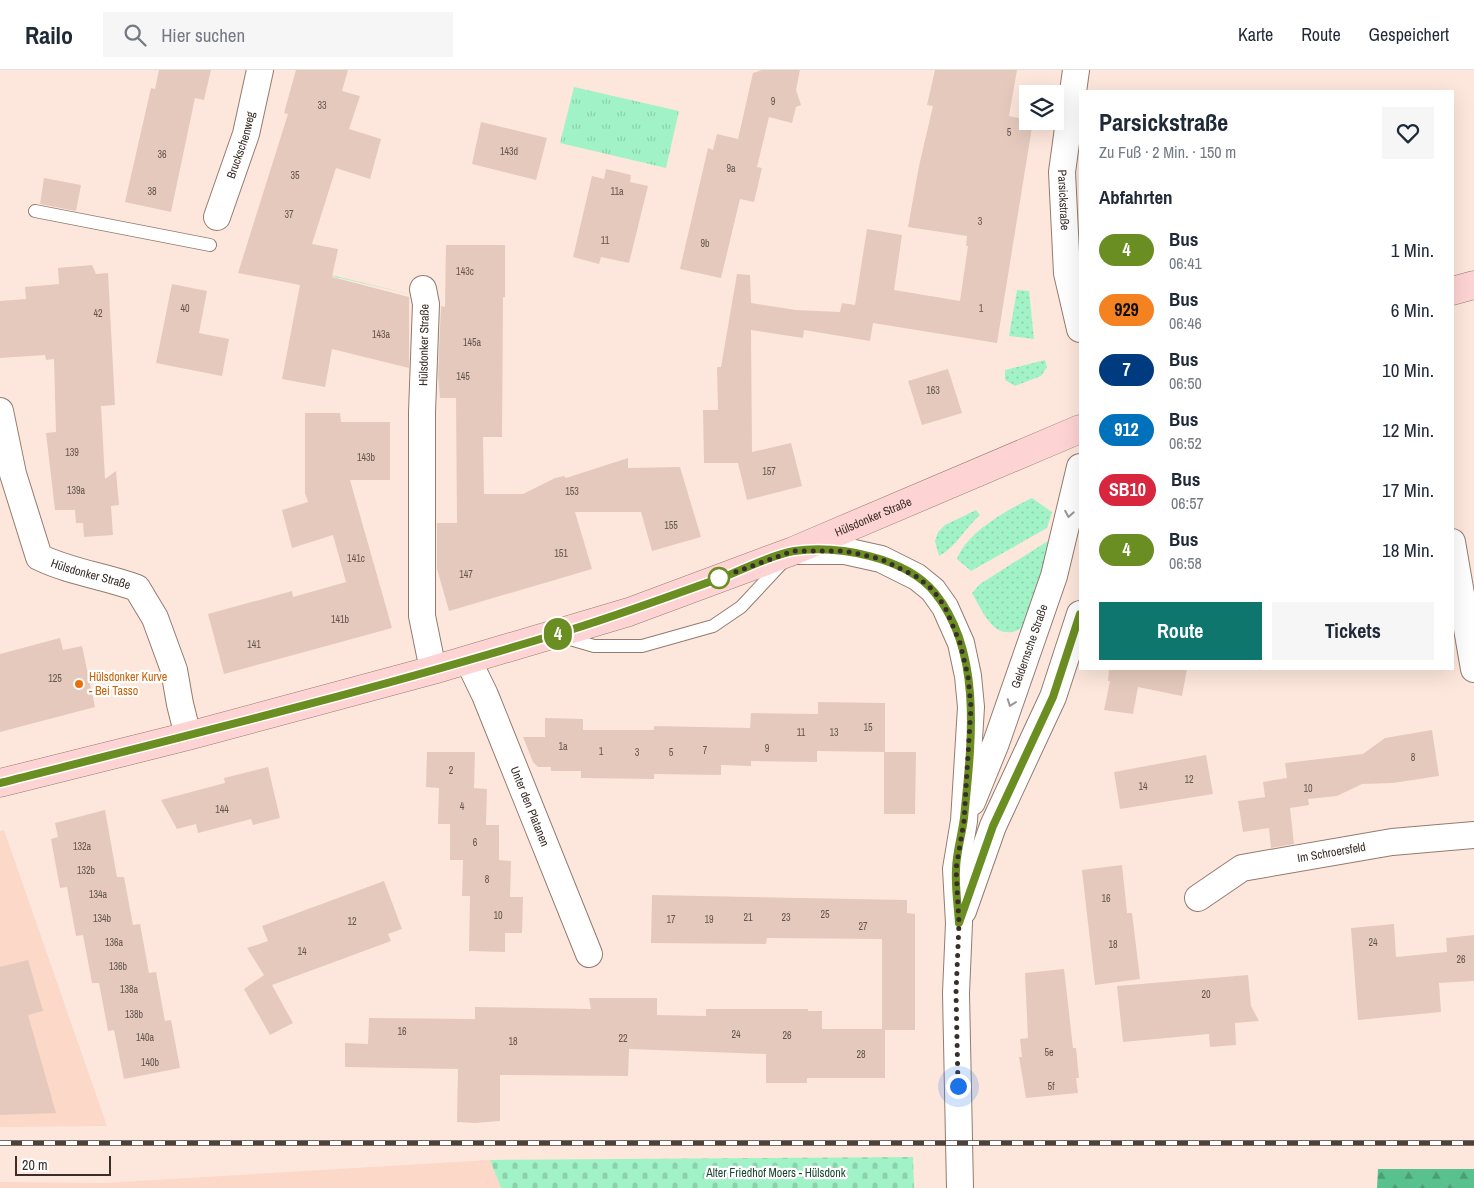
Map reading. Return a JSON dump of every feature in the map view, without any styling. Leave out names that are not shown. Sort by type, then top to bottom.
[{"type":"street","name":"Bruckschenweg","points":[[217,217],[246,134],[260,70]]},
{"type":"street","name":"Parsickstraße","points":[[1076,70],[1062,172],[1067,273],[1079,325]]},
{"type":"street","points":[[1454,290],[1474,285]]},
{"type":"street","name":"Hülsdonker Straße","points":[[423,289],[426,304],[422,412],[422,616],[433,670]]},
{"type":"street","name":"Hülsdonker Straße","points":[[0,411],[13,474],[39,557],[63,568],[109,578],[137,588],[155,618],[174,670],[188,736]]},
{"type":"street","name":"Hülsdonker Straße","points":[[0,783],[188,736],[433,670],[629,612],[793,551],[1079,429]]},
{"type":"street","name":"Geldernsche Straße","points":[[964,821],[996,743],[1051,585],[1068,526],[1079,472]]},
{"type":"street","name":"Geldernsche Straße","points":[[793,551],[845,551],[881,559],[917,577],[933,590],[945,607],[960,643],[968,676],[971,707],[964,821],[956,869],[959,923],[956,993],[960,1188]]},
{"type":"street","points":[[1454,554],[1474,669]]},
{"type":"street","name":"Geldernsche Straße","points":[[959,923],[993,826],[1053,697],[1079,617]]},
{"type":"street","name":"Unter den Platanen","points":[[468,660],[485,695],[589,954]]},
{"type":"street","name":"Im Schroersfeld","points":[[1198,898],[1242,868],[1392,842],[1474,835]]},
{"type":"lane","points":[[35,212],[210,245]]},
{"type":"lane","points":[[556,634],[594,646],[642,646],[713,626],[741,607],[793,551]]},
{"type":"shaded area","points":[[4,830],[107,1126],[0,1127],[0,831]]},
{"type":"shaded area","points":[[490,1160],[501,1188],[0,1188],[0,1182],[105,1183]]},
{"type":"green space","points":[[574,87],[679,111],[666,168],[560,143]]},
{"type":"green space","points":[[302,268],[418,296],[318,273]]},
{"type":"green space","points":[[1017,290],[1029,291],[1034,339],[1009,336]]},
{"type":"green space","points":[[1045,360],[1047,367],[1041,376],[1015,386],[1005,380],[1005,370]]},
{"type":"green space","points":[[1032,498],[1052,512],[1047,528],[971,571],[957,559],[962,549],[978,531],[1000,515]]},
{"type":"green space","points":[[976,510],[980,515],[950,548],[939,556],[935,541],[938,532],[945,525]]},
{"type":"green space","points":[[1054,537],[1025,626],[1015,631],[1006,632],[999,630],[986,618],[972,593],[980,584]]},
{"type":"green space","name":"Alter Friedhof Moers - Hülsdonk","points":[[913,1157],[914,1188],[501,1188],[490,1160]]},
{"type":"green space","points":[[1378,1169],[1474,1169],[1474,1188],[1377,1188]]},
{"type":"building","points":[[159,70],[211,70],[204,100],[195,98],[171,212],[125,202],[151,88],[155,89]]},
{"type":"building","points":[[296,70],[348,70],[342,91],[360,96],[349,129],[381,139],[370,179],[336,168],[312,244],[338,249],[332,277],[409,297],[409,368],[332,349],[325,387],[282,379],[300,285],[238,273],[288,114],[284,113]]},
{"type":"building","points":[[762,70],[800,70],[796,90],[801,105],[796,107],[792,123],[769,117],[757,167],[762,168],[754,202],[740,199],[721,278],[680,269],[708,148],[713,150],[717,134],[738,139],[753,73]]},
{"type":"building","points":[[935,70],[1017,70],[1009,116],[1019,118],[1019,130],[1032,130],[997,343],[873,323],[870,341],[804,330],[803,338],[751,330],[752,452],[791,443],[802,486],[747,500],[738,463],[704,463],[703,410],[718,410],[717,367],[721,367],[737,274],[750,275],[751,303],[796,310],[840,312],[842,303],[855,305],[867,229],[902,235],[894,290],[960,301],[968,246],[966,246],[967,236],[908,227],[919,166],[933,106],[927,105]]},
{"type":"building","points":[[481,122],[547,138],[536,180],[472,164]]},
{"type":"building","points":[[606,169],[631,175],[630,182],[648,186],[629,263],[601,257],[599,264],[573,257],[592,176],[604,179]]},
{"type":"building","points":[[44,178],[81,185],[76,211],[40,204]]},
{"type":"building","points":[[446,245],[505,245],[502,437],[483,437],[484,494],[523,494],[555,478],[564,476],[566,478],[628,458],[628,468],[680,467],[701,537],[652,551],[641,512],[575,512],[592,569],[449,611],[437,569],[437,523],[457,523],[456,398],[440,398],[438,375],[441,306],[445,307]]},
{"type":"building","points":[[92,265],[96,274],[108,273],[115,405],[101,406],[105,479],[116,471],[119,505],[111,506],[113,535],[84,537],[83,523],[76,523],[75,510],[55,510],[46,433],[56,432],[54,359],[46,360],[45,355],[0,358],[0,301],[26,299],[25,287],[59,284],[58,268]]},
{"type":"building","points":[[172,284],[207,291],[199,333],[229,339],[222,376],[156,363]]},
{"type":"building","points":[[948,369],[962,413],[922,425],[908,381]]},
{"type":"building","points":[[305,413],[340,413],[341,422],[390,422],[390,480],[350,480],[392,628],[224,674],[208,614],[292,591],[293,597],[346,582],[333,535],[292,548],[282,510],[308,502],[305,493]]},
{"type":"building","points":[[60,638],[63,650],[82,646],[95,707],[0,732],[0,654]]},
{"type":"building","points":[[1109,670],[1187,670],[1182,696],[1138,687],[1133,714],[1104,710],[1110,681],[1108,681]]},
{"type":"building","points":[[818,702],[885,703],[885,752],[817,751],[817,762],[751,761],[751,766],[721,765],[721,775],[654,774],[654,779],[581,778],[581,771],[551,771],[551,767],[538,767],[533,762],[523,737],[545,737],[545,718],[583,719],[583,730],[654,730],[654,726],[750,728],[751,713],[818,714]]},
{"type":"building","points":[[1432,730],[1439,776],[1393,783],[1362,784],[1337,796],[1308,799],[1309,805],[1290,808],[1294,844],[1271,848],[1269,828],[1243,832],[1238,801],[1265,797],[1263,782],[1287,778],[1285,763],[1363,754],[1385,738]]},
{"type":"building","points":[[427,752],[475,752],[474,788],[487,789],[486,825],[499,825],[499,860],[511,861],[510,897],[523,897],[522,933],[505,933],[505,952],[469,951],[470,896],[462,896],[463,860],[450,860],[450,824],[438,824],[439,788],[426,787]]},
{"type":"building","points":[[884,752],[916,752],[915,814],[884,814]]},
{"type":"building","points":[[1206,755],[1213,794],[1120,809],[1114,772]]},
{"type":"building","points":[[268,767],[280,818],[253,825],[251,819],[198,833],[196,824],[177,829],[161,800],[225,783],[224,778]]},
{"type":"building","points":[[105,810],[117,877],[124,877],[133,925],[140,924],[149,973],[156,972],[165,1021],[171,1020],[180,1068],[124,1079],[114,1030],[108,1031],[99,983],[92,983],[83,935],[76,936],[67,887],[60,888],[51,839],[58,837],[55,823]]},
{"type":"building","points":[[1122,865],[1127,913],[1132,913],[1140,979],[1095,985],[1082,870]]},
{"type":"building","points":[[384,881],[402,929],[388,934],[391,941],[272,985],[293,1023],[270,1035],[244,989],[264,975],[247,948],[268,941],[262,926]]},
{"type":"building","points":[[652,895],[907,900],[907,913],[915,914],[915,1030],[885,1030],[885,1078],[807,1078],[807,1083],[766,1083],[766,1054],[629,1049],[628,1076],[500,1075],[500,1121],[475,1123],[457,1122],[458,1069],[345,1067],[345,1043],[368,1044],[369,1018],[475,1019],[475,1007],[591,1009],[589,998],[657,998],[657,1015],[706,1016],[706,1009],[808,1009],[808,1011],[822,1011],[822,1029],[882,1029],[882,939],[767,938],[766,944],[651,943]]},
{"type":"building","points":[[1394,924],[1396,957],[1447,952],[1446,938],[1474,935],[1474,981],[1439,983],[1441,1012],[1358,1020],[1351,928]]},
{"type":"building","points":[[28,960],[43,1011],[28,1015],[56,1113],[0,1115],[0,967]]},
{"type":"building","points":[[1064,969],[1073,1048],[1076,1048],[1079,1078],[1076,1078],[1078,1093],[1026,1098],[1019,1057],[1022,1057],[1020,1039],[1028,1038],[1025,973]]},
{"type":"building","points":[[1248,975],[1251,1006],[1259,1021],[1235,1023],[1236,1045],[1210,1047],[1209,1034],[1123,1042],[1117,986]]},
{"type":"railway","points":[[0,1143],[1474,1143]]},
{"type":"bus line","name":"4","points":[[0,783],[188,736],[504,650],[629,612],[793,551],[845,551],[881,559],[917,577],[933,590],[945,607],[960,643],[968,676],[971,707],[964,821],[956,869],[959,923],[993,826],[1053,697],[1079,617]]},
{"type":"place","name":"Hülsdonker Kurve - Bei Tasso","points":[[79,684]]},
{"type":"route","points":[[719,578],[793,551],[845,551],[881,559],[917,577],[933,590],[945,607],[960,643],[968,676],[971,707],[964,821],[956,869],[959,923],[956,993],[958,1086]]}]
